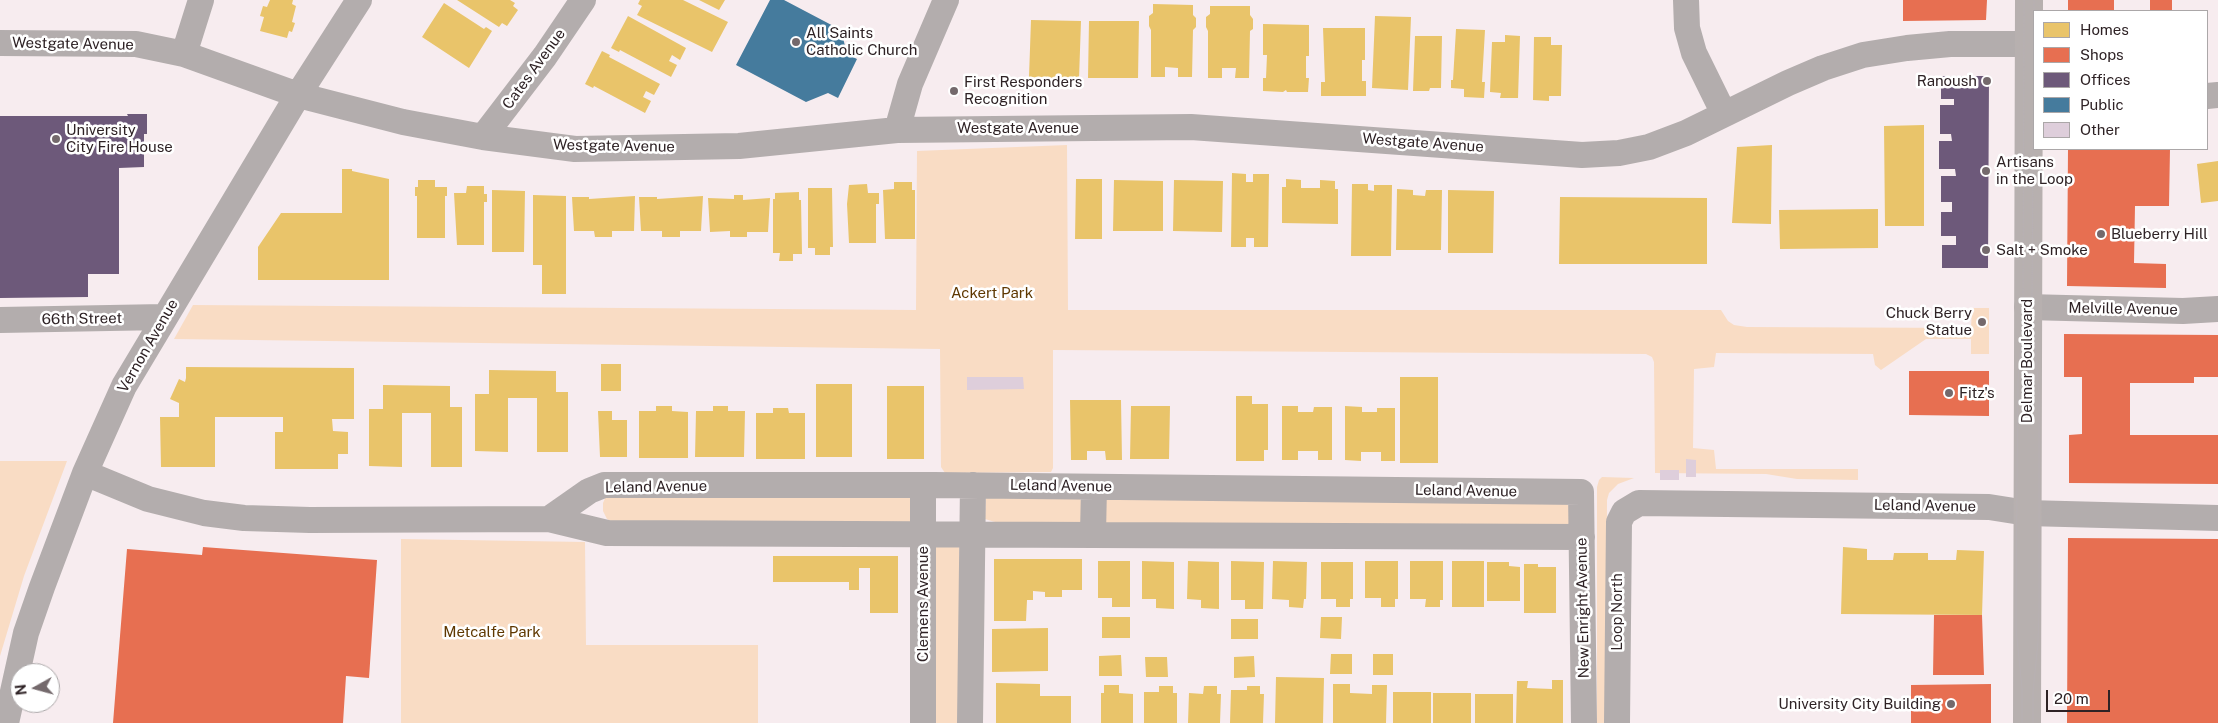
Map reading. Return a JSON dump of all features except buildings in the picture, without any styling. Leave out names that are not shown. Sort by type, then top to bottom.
[{"type":"main road","name":"Delmar Boulevard","points":[[2027,723],[2027,307],[2031,122],[2029,0]]},
{"type":"street","points":[[184,54],[202,0]]},
{"type":"street","name":"Vernon Avenue","points":[[6,723],[26,633],[85,473],[124,386],[298,95],[359,0]]},
{"type":"street","name":"Cates Avenue","points":[[483,137],[545,56],[583,0]]},
{"type":"street","points":[[897,130],[910,84],[946,0]]},
{"type":"street","points":[[1686,0],[1687,28],[1694,53],[1724,114]]},
{"type":"street","name":"Westgate Avenue","points":[[0,43],[136,44],[184,54],[298,95],[403,122],[483,137],[575,149],[661,148],[777,143],[897,130],[1192,127],[1582,155],[1619,153],[1649,147],[1686,133],[1788,82],[1863,55],[1950,44],[2030,44]]},
{"type":"street","name":"Melville Avenue","points":[[2027,307],[2183,311],[2218,309]]},
{"type":"street","name":"66th Street","points":[[0,320],[164,317]]},
{"type":"street","points":[[85,473],[148,499],[204,513],[244,518],[310,520],[550,519],[607,532],[1582,537]]},
{"type":"street","name":"Leland Avenue","points":[[550,519],[589,492],[604,485],[973,485],[1581,492]]},
{"type":"street","name":"Clemens Avenue","points":[[923,485],[923,723]]},
{"type":"street","points":[[970,723],[973,485]]},
{"type":"street","points":[[1093,534],[1094,487]]},
{"type":"street","name":"New Enright Avenue","points":[[1581,492],[1584,723]]},
{"type":"street","name":"Leland Avenue","points":[[1632,506],[1646,502],[1989,507],[2027,513],[2218,518]]},
{"type":"street","name":"Loop North","points":[[1617,723],[1618,536],[1619,522],[1624,512],[1632,506]]},
{"type":"green space","name":"Ackert Park","points":[[1067,145],[1068,310],[1721,310],[1728,321],[1734,325],[1747,327],[1971,328],[1972,308],[1989,308],[1989,354],[1971,354],[1971,339],[1926,339],[1881,370],[1875,365],[1873,354],[1716,353],[1714,367],[1694,369],[1693,448],[1714,450],[1716,469],[1858,469],[1858,480],[1797,479],[1766,474],[1655,473],[1654,362],[1652,357],[1646,354],[1053,350],[1053,468],[1051,472],[945,473],[941,467],[940,349],[174,339],[193,305],[916,310],[917,151]]},
{"type":"green space","points":[[0,461],[67,461],[24,576],[0,656]]},
{"type":"green space","points":[[1602,477],[1634,478],[1618,484],[1609,493],[1607,500],[1606,723],[1597,723],[1597,487]]},
{"type":"green space","points":[[909,495],[912,501],[910,522],[614,523],[607,519],[603,511],[603,503],[606,496]]},
{"type":"green space","points":[[986,495],[1079,498],[1084,503],[1081,523],[995,522],[985,519]]},
{"type":"green space","points":[[1106,496],[1567,504],[1571,509],[1571,523],[1566,526],[1106,524]]},
{"type":"green space","name":"Metcalfe Park","points":[[401,539],[585,542],[586,645],[758,645],[758,723],[401,723]]},
{"type":"green space","points":[[959,543],[963,723],[932,723],[936,546]]},
{"type":"tram line","points":[[2022,723],[2022,688],[2016,628],[2018,381],[2023,316],[2024,0]]},
{"type":"tram line","points":[[2034,0],[2034,10]]},
{"type":"tram line","points":[[2033,150],[2032,307],[2039,394],[2039,610],[2033,692],[2033,723]]},
{"type":"place","name":"All Saints Catholic Church","points":[[796,42]]},
{"type":"place","name":"Ranoush","points":[[1987,81]]},
{"type":"place","name":"First Responders Recognition","points":[[954,91]]},
{"type":"place","name":"University City Fire House","points":[[56,139]]},
{"type":"place","name":"Artisans in the Loop","points":[[1986,171]]},
{"type":"place","name":"Blueberry Hill","points":[[2101,234]]},
{"type":"place","name":"Salt + Smoke","points":[[1986,250]]},
{"type":"place","name":"Chuck Berry Statue","points":[[1982,322]]},
{"type":"place","name":"Fitz's","points":[[1949,393]]},
{"type":"place","name":"University City Building","points":[[1951,704]]}]
